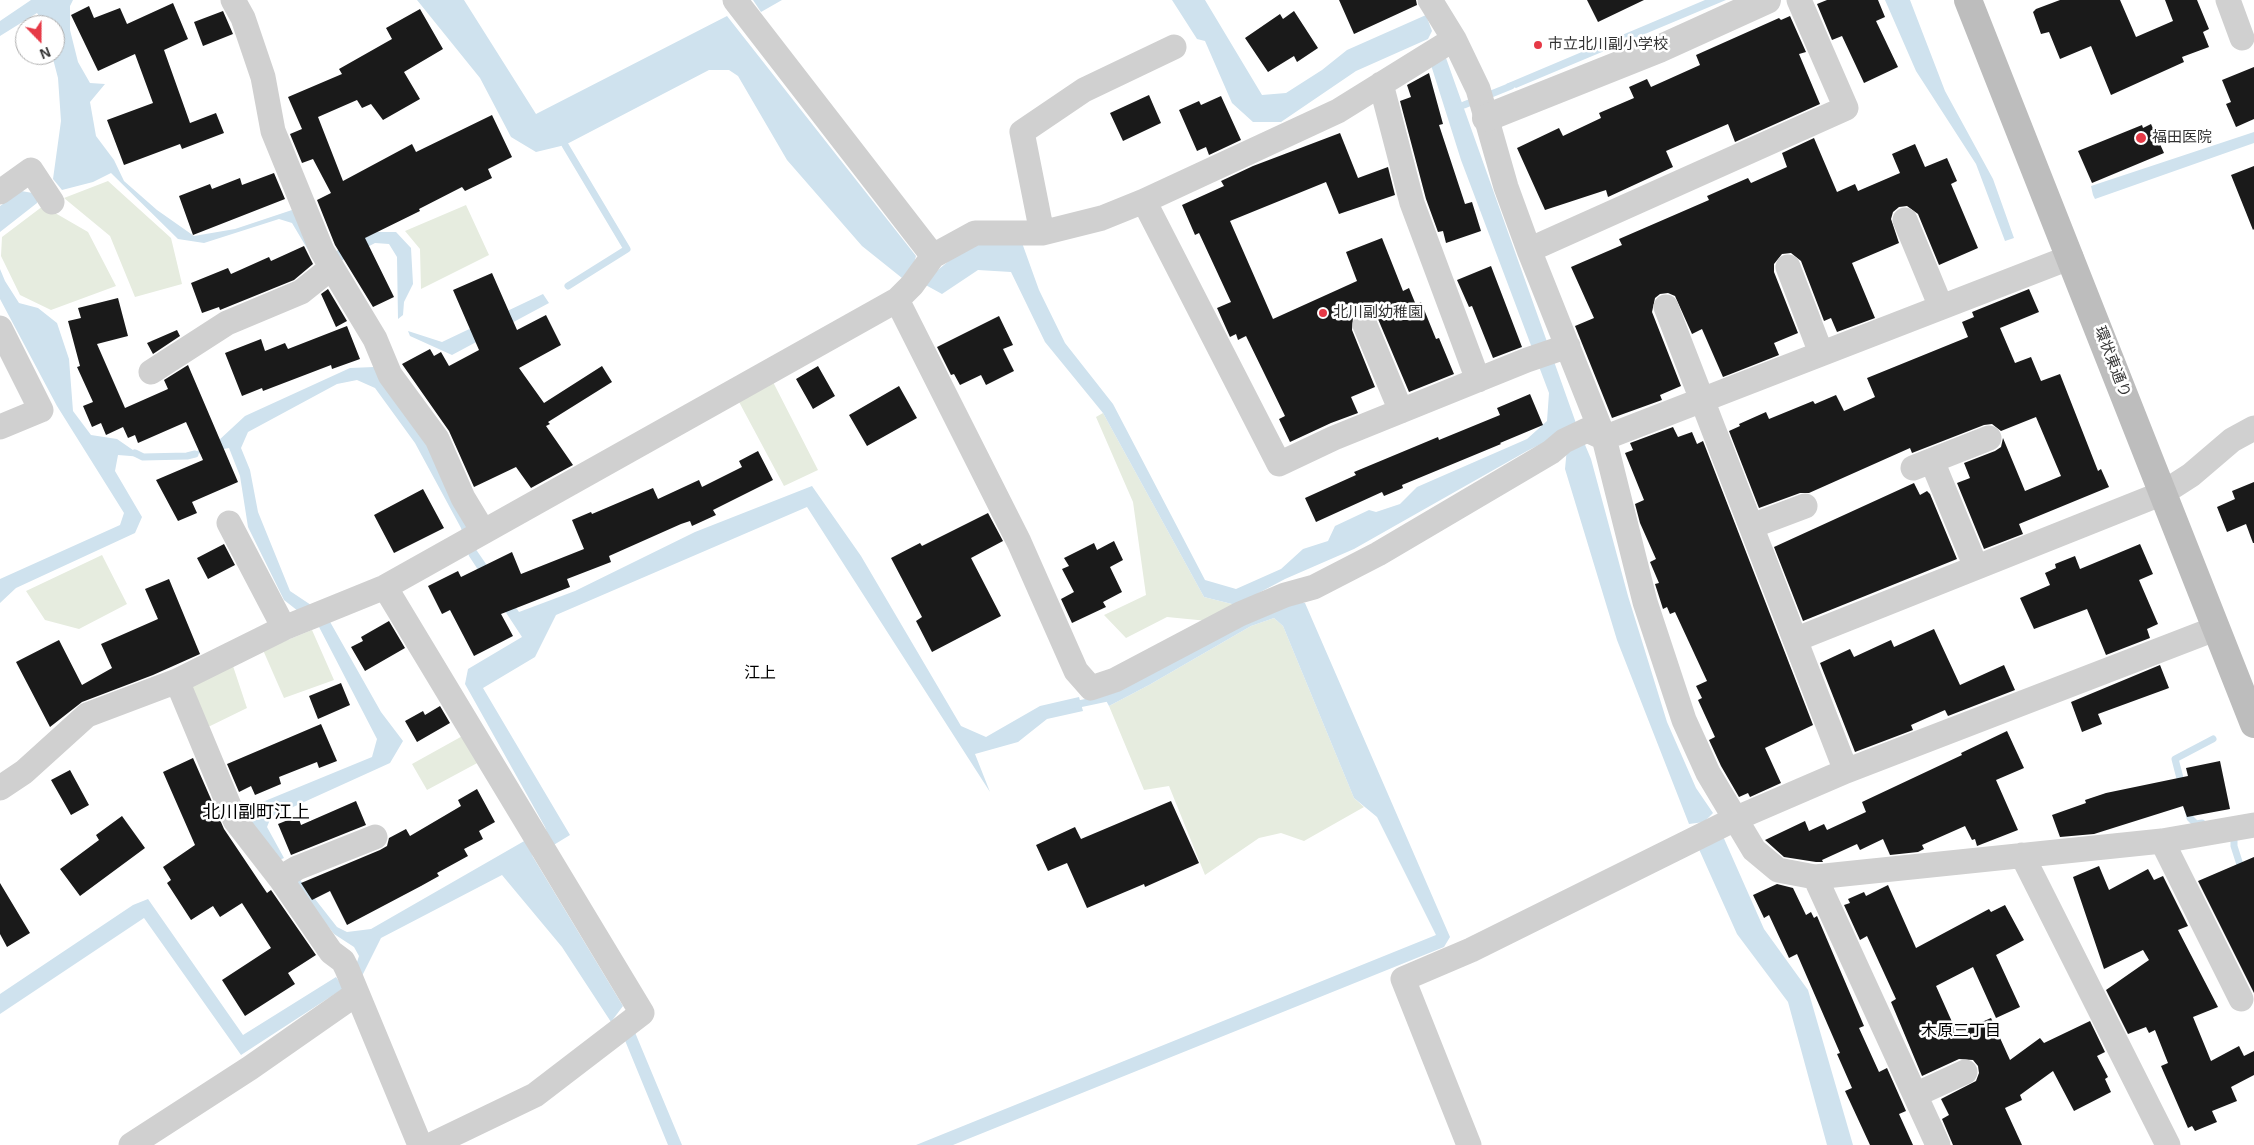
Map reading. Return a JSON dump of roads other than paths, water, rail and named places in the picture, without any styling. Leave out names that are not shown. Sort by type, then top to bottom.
[{"type":"main road","name":"環状東通り","points":[[1968,0],[2163,493],[2252,710]]},
{"type":"street","points":[[233,0],[243,18],[262,77],[273,131],[327,259],[374,339],[390,375],[437,440],[463,498],[483,531]]},
{"type":"street","points":[[1430,0],[1440,48],[1483,106],[1506,187],[1563,348],[1596,434],[1645,602],[1684,720],[1728,822],[1754,850],[1778,870],[1815,877],[2162,841],[2254,825]]},
{"type":"street","points":[[1483,106],[1659,49],[1767,0]]},
{"type":"street","points":[[1529,250],[1846,108],[1799,0]]},
{"type":"street","points":[[2228,0],[2242,38]]},
{"type":"street","points":[[742,9],[916,278],[1019,542],[1076,671],[1091,688],[1114,680],[1240,614],[1279,597],[1314,587],[1378,554],[1551,452],[1564,441],[1596,434],[1703,399],[2071,257]]},
{"type":"street","points":[[1042,232],[1022,132],[1084,90],[1174,47]]},
{"type":"street","points":[[0,788],[24,772],[87,715],[177,681],[306,620],[385,587],[916,278],[975,233],[1042,232],[1102,218],[1144,201],[1338,111],[1440,48]]},
{"type":"street","points":[[1381,84],[1412,203],[1478,380]]},
{"type":"street","points":[[0,192],[32,170],[46,193]]},
{"type":"street","points":[[1144,201],[1278,464],[1334,438],[1527,360],[1563,348]]},
{"type":"street","points":[[1905,220],[1940,307]]},
{"type":"street","points":[[151,372],[227,323],[301,292],[327,259]]},
{"type":"street","points":[[1788,267],[1821,353]]},
{"type":"street","points":[[1666,307],[1797,639],[1846,771]]},
{"type":"street","points":[[1365,325],[1401,411]]},
{"type":"street","points":[[0,328],[41,410],[0,427]]},
{"type":"street","points":[[1797,639],[2163,493],[2191,475],[2232,440],[2254,428]]},
{"type":"street","points":[[1976,567],[1923,465],[1989,438]]},
{"type":"street","points":[[1752,526],[1805,506]]},
{"type":"street","points":[[229,523],[306,620]]},
{"type":"street","points":[[385,587],[642,1013],[535,1095],[431,1145]]},
{"type":"street","points":[[1469,1145],[1403,979],[1471,950],[1728,822],[1846,771],[2217,628]]},
{"type":"street","points":[[177,681],[235,820],[289,873],[331,952],[343,962],[420,1145]]},
{"type":"street","points":[[289,873],[376,837]]},
{"type":"street","points":[[2162,841],[2241,999]]},
{"type":"street","points":[[2022,855],[2168,1145]]},
{"type":"street","points":[[1815,877],[1938,1145]]},
{"type":"street","points":[[131,1145],[250,1068],[352,982]]},
{"type":"street","points":[[1915,1095],[1965,1072]]},
{"type":"water","points":[[31,0],[73,0],[70,6],[70,30],[78,62],[90,83],[105,84],[90,102],[96,136],[114,160],[124,181],[157,210],[194,236],[235,229],[292,210],[319,261],[314,260],[292,223],[279,219],[204,243],[178,239],[111,173],[93,182],[62,190],[53,179],[61,121],[58,78],[55,65],[65,65],[65,15],[38,15],[37,13],[34,15],[15,15],[15,27],[0,36],[0,21]]},
{"type":"water","points":[[417,0],[464,0],[536,114],[727,16],[916,256],[912,270],[902,278],[862,246],[787,160],[738,76],[729,70],[709,70],[565,145],[536,152],[511,137],[480,78]]},
{"type":"water","points":[[753,0],[782,0],[761,12]]},
{"type":"water","points":[[1172,0],[1205,0],[1262,95],[1286,93],[1322,70],[1347,50],[1426,15],[1432,31],[1428,39],[1356,71],[1281,122],[1253,122],[1232,103],[1205,41],[1197,39]]},
{"type":"water","points":[[1705,0],[1726,0],[1516,88],[1506,84]]},
{"type":"water","points":[[1885,0],[1910,0],[1945,91],[1993,179],[2014,238],[2005,241],[1976,164],[1916,71]]},
{"type":"water","points":[[1446,58],[1577,426],[1527,451],[1354,549],[1285,579],[1236,605],[1204,597],[1103,413],[1045,342],[1011,272],[978,270],[942,294],[922,283],[950,260],[978,244],[1021,240],[1039,290],[1065,343],[1113,404],[1205,580],[1236,589],[1281,569],[1303,549],[1328,541],[1335,526],[1369,510],[1376,512],[1400,504],[1417,487],[1527,439],[1547,421],[1549,393],[1461,160],[1431,65]]},
{"type":"water","points":[[2254,132],[2254,143],[2095,199],[2093,195],[2091,186]]},
{"type":"water","points":[[21,191],[39,194],[37,203],[0,232],[0,206]]},
{"type":"water","points":[[377,232],[396,232],[411,248],[413,284],[404,302],[403,315],[398,319],[397,257],[389,244],[375,243],[339,262],[332,253]]},
{"type":"water","points":[[0,269],[19,303],[38,308],[57,323],[69,359],[73,411],[91,435],[117,439],[143,457],[118,455],[115,471],[142,517],[135,533],[16,588],[0,603],[0,579],[120,525],[124,513],[57,406],[0,299]]},
{"type":"water","points":[[543,294],[549,303],[452,355],[410,336],[408,331],[442,342]]},
{"type":"water","points":[[374,367],[426,439],[463,515],[475,548],[519,612],[575,591],[695,532],[812,486],[861,556],[961,726],[986,737],[1040,706],[1079,697],[1083,711],[1047,719],[1018,742],[975,754],[990,792],[807,507],[556,615],[535,657],[483,688],[570,835],[552,846],[545,827],[465,684],[468,669],[522,637],[469,556],[461,528],[415,443],[375,388],[357,380],[337,384],[248,432],[241,448],[250,470],[258,512],[290,591],[311,605],[298,611],[284,600],[248,527],[240,476],[229,448],[187,456],[218,441],[245,416],[350,368]]},
{"type":"water","points":[[1583,440],[1591,459],[1628,596],[1667,722],[1696,788],[1713,813],[1704,822],[1689,824],[1617,640],[1565,469],[1567,448]]},
{"type":"water","points":[[1288,602],[1305,603],[1450,937],[1444,947],[953,1145],[916,1145],[1436,935],[1377,817],[1354,798],[1283,626],[1274,618],[1251,626],[1109,706],[1103,695]]},
{"type":"water","points":[[329,620],[381,712],[403,741],[390,763],[271,817],[267,827],[284,858],[277,861],[243,810],[372,757],[377,739],[318,625]]},
{"type":"water","points":[[1722,834],[1764,929],[1808,990],[1853,1145],[1827,1145],[1788,1002],[1737,934],[1698,847]]},
{"type":"water","points":[[526,840],[533,857],[623,1006],[611,1022],[562,947],[502,875],[381,938],[361,978],[355,968],[359,956],[354,947],[334,934],[293,881],[297,876],[337,927],[347,932],[371,929]]},
{"type":"water","points":[[148,899],[243,1035],[336,977],[344,988],[241,1055],[144,918],[0,1014],[0,994],[133,905]]},
{"type":"water","points":[[634,1030],[682,1145],[668,1145],[624,1038]]},
{"type":"waterway","points":[[1464,105],[1511,86]]},
{"type":"waterway","points":[[565,145],[627,249],[568,286]]},
{"type":"waterway","points":[[135,453],[143,457],[187,456],[195,454]]},
{"type":"waterway","points":[[1074,705],[1112,697]]},
{"type":"waterway","points":[[2182,786],[2175,759],[2213,739]]},
{"type":"waterway","points":[[2188,809],[2190,818],[2196,824],[2202,823]]},
{"type":"waterway","points":[[2234,833],[2234,846],[2242,871]]},
{"type":"place","name":"市立北川副小学校","points":[[1538,45]]},
{"type":"place","name":"福田医院","points":[[2141,138]]},
{"type":"place","name":"北川副幼稚園","points":[[1323,313]]},
{"type":"district","name":"江上","points":[[760,674]]},
{"type":"district","name":"北川副町江上","points":[[256,813]]},
{"type":"district","name":"木原三丁目","points":[[1961,1032]]}]
